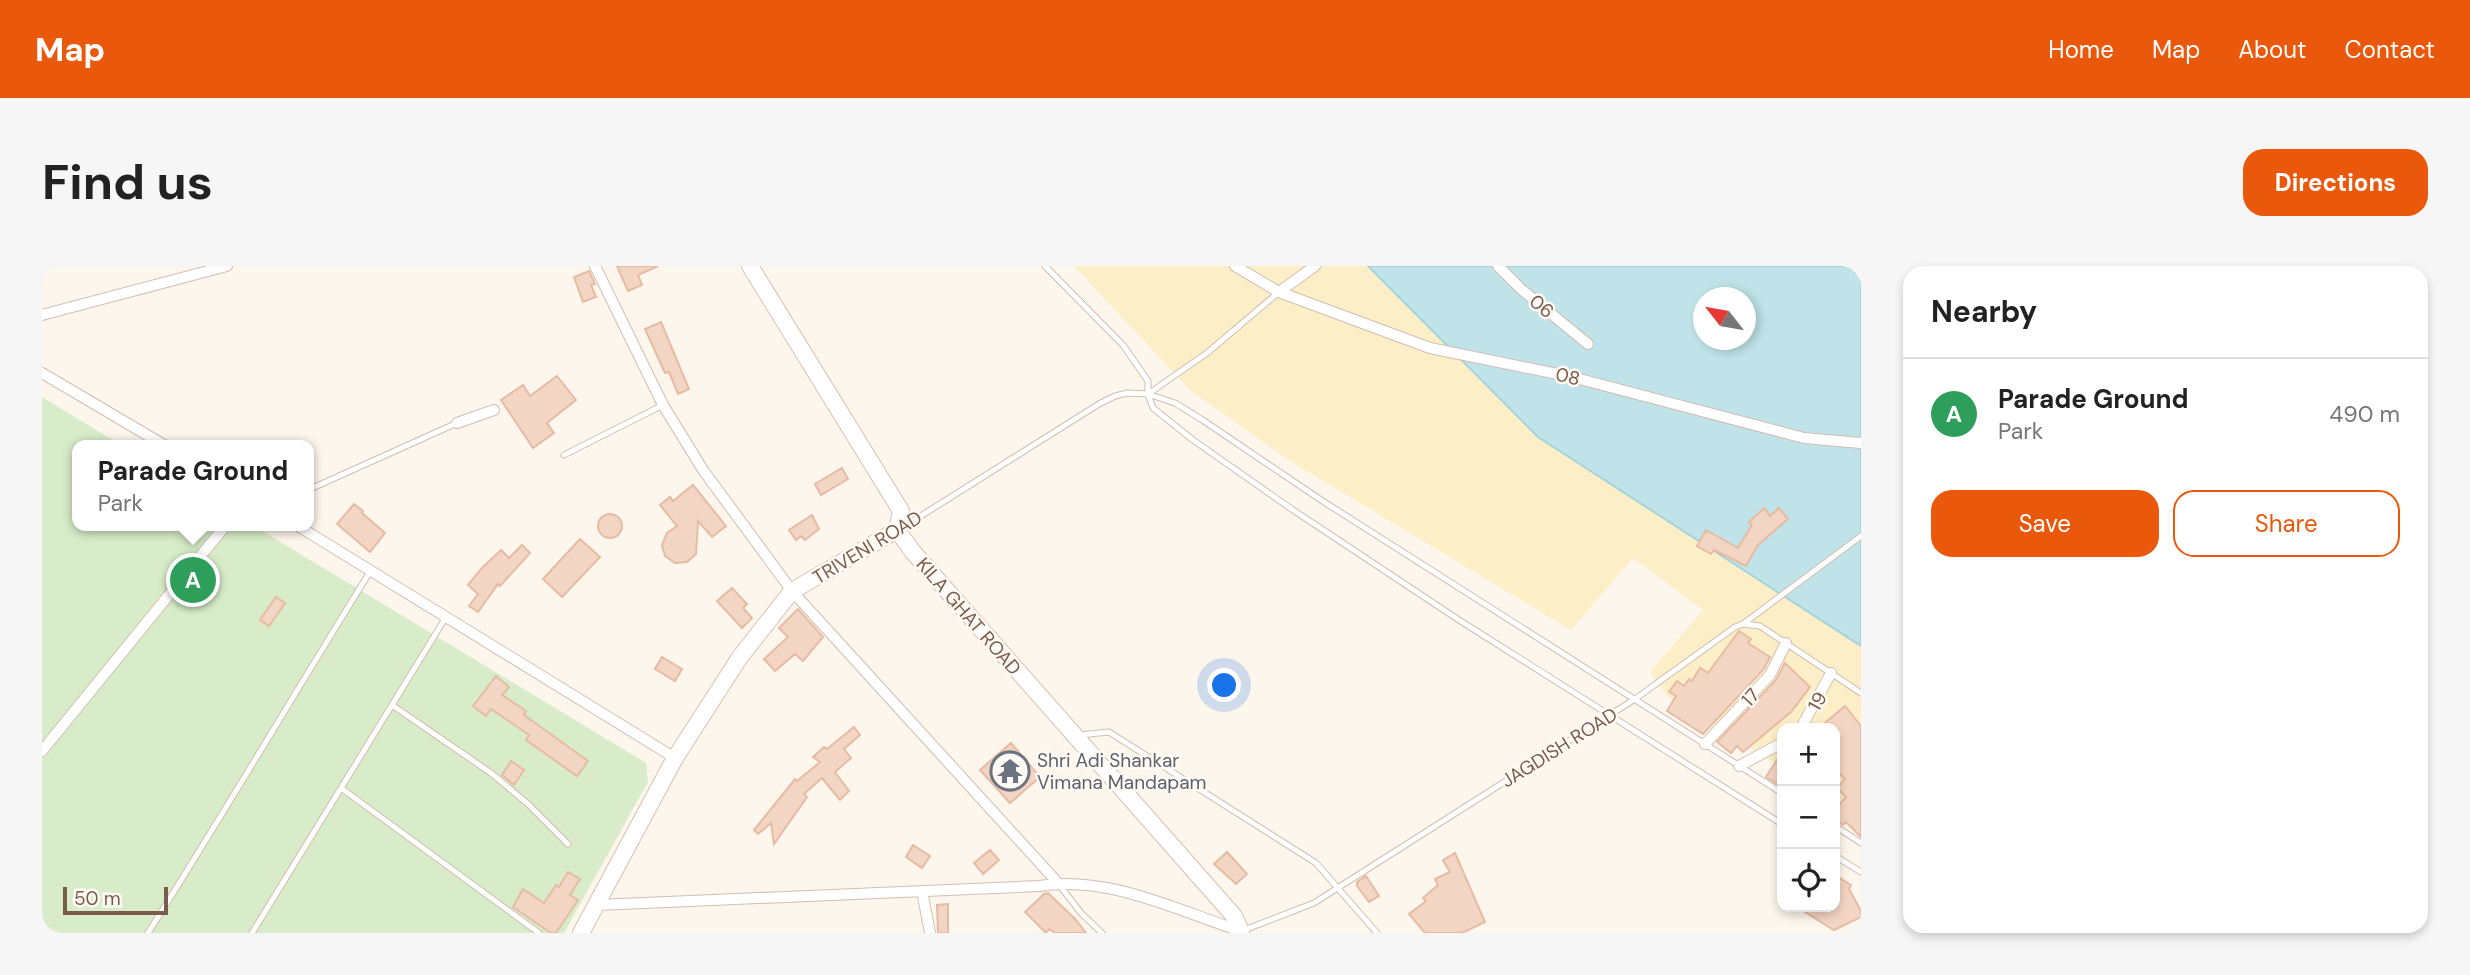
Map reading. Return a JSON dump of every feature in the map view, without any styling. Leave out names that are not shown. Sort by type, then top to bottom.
[{"type":"main road","name":"KILA GHAT ROAD","points":[[750,266],[901,511],[897,530],[913,552],[1234,916],[1241,932]]},
{"type":"main road","name":"TRIVENI ROAD","points":[[581,933],[675,758],[740,657],[792,592],[897,530]]},
{"type":"street","points":[[42,315],[209,268],[226,266]]},
{"type":"street","points":[[595,266],[663,405],[703,470],[792,592],[1058,883]]},
{"type":"street","name":"08","points":[[1235,266],[1279,292],[1430,348],[1572,377],[1804,438],[1861,443]]},
{"type":"street","points":[[1279,292],[1315,266]]},
{"type":"street","name":"06","points":[[1498,266],[1521,289],[1588,344]]},
{"type":"street","points":[[42,373],[156,440]]},
{"type":"street","points":[[457,423],[494,410]]},
{"type":"street","points":[[42,751],[221,531]]},
{"type":"street","points":[[306,531],[675,758]]},
{"type":"street","name":"17","points":[[1704,744],[1770,675],[1786,643]]},
{"type":"street","name":"19","points":[[1804,723],[1831,673]]},
{"type":"street","points":[[1739,766],[1777,747]]},
{"type":"street","points":[[598,905],[1058,883],[1091,884],[1123,890],[1241,932]]},
{"type":"street","points":[[922,891],[930,933]]},
{"type":"lane","points":[[1045,266],[1123,345],[1148,381],[1148,394],[1153,408],[1193,440],[1459,620],[1777,821]]},
{"type":"lane","name":"TRIVENI ROAD","points":[[897,530],[1099,404],[1127,393],[1148,394],[1207,353],[1279,292]]},
{"type":"lane","points":[[1148,394],[1175,403],[1201,419],[1321,500],[1777,790]]},
{"type":"lane","points":[[564,455],[663,405]]},
{"type":"lane","points":[[314,488],[457,423]]},
{"type":"lane","name":"JAGDISH ROAD","points":[[1241,932],[1314,903],[1610,715],[1743,624],[1861,536]]},
{"type":"lane","points":[[148,933],[371,570]]},
{"type":"lane","points":[[252,933],[446,617]]},
{"type":"lane","points":[[1743,624],[1760,626],[1861,693]]},
{"type":"lane","points":[[392,705],[491,773],[527,803],[568,844]]},
{"type":"lane","points":[[1075,735],[1109,732],[1316,863],[1377,933]]},
{"type":"lane","points":[[341,789],[539,933]]},
{"type":"lane","points":[[1840,829],[1861,843]]},
{"type":"lane","points":[[1840,859],[1861,872]]},
{"type":"lane","points":[[1058,883],[1081,913],[1102,933]]},
{"type":"green space","points":[[42,397],[113,440],[72,440],[72,531],[262,531],[646,763],[648,782],[564,933],[42,933]]},
{"type":"sand","points":[[1074,266],[1861,266],[1861,819],[1840,805],[1840,723],[1777,723],[1777,765],[1666,695],[1650,672],[1703,610],[1633,558],[1571,630],[1290,461],[1191,391]]},
{"type":"water","points":[[1368,266],[1861,266],[1861,646],[1538,437]]},
{"type":"building","points":[[617,266],[658,266],[638,275],[642,285],[628,291]]},
{"type":"building","points":[[589,271],[595,284],[591,285],[596,297],[583,302],[574,277]]},
{"type":"building","points":[[661,322],[689,389],[678,394],[645,329]]},
{"type":"building","points":[[557,376],[576,400],[547,423],[554,433],[533,448],[501,400],[523,385],[530,396]]},
{"type":"building","points":[[842,468],[848,479],[821,495],[815,484]]},
{"type":"building","points":[[693,485],[726,526],[712,537],[698,521],[696,554],[687,562],[675,563],[665,556],[662,545],[667,533],[677,526],[660,505],[670,497],[673,501]]},
{"type":"building","points":[[354,504],[385,533],[370,552],[337,524]]},
{"type":"building","points":[[1764,508],[1770,516],[1779,508],[1788,519],[1758,545],[1746,566],[1714,550],[1711,554],[1697,546],[1706,530],[1738,548],[1752,525],[1749,522]]},
{"type":"building","points":[[610,514],[618,518],[622,526],[618,534],[610,538],[602,534],[598,526],[602,518]]},
{"type":"building","points":[[812,515],[819,529],[805,540],[801,536],[796,540],[789,530]]},
{"type":"building","points":[[580,539],[600,557],[562,597],[543,579]]},
{"type":"building","points":[[522,545],[530,553],[500,586],[498,584],[478,612],[469,606],[478,594],[468,585],[481,569],[501,550],[509,558]]},
{"type":"building","points":[[732,588],[747,604],[743,608],[752,618],[742,628],[717,601]]},
{"type":"building","points":[[276,597],[285,603],[269,626],[260,620]]},
{"type":"building","points":[[798,609],[823,637],[803,661],[795,654],[775,671],[764,659],[788,637],[779,628]]},
{"type":"building","points":[[1739,631],[1751,639],[1748,643],[1770,657],[1763,670],[1703,734],[1667,711],[1676,696],[1669,692],[1677,681],[1684,686],[1689,679],[1692,681],[1700,668],[1708,673]]},
{"type":"building","points":[[662,657],[682,669],[675,681],[655,669]]},
{"type":"building","points":[[1785,663],[1810,687],[1791,712],[1743,752],[1737,746],[1731,753],[1717,742],[1776,680]]},
{"type":"building","points":[[496,676],[509,687],[502,695],[526,711],[524,715],[588,761],[577,776],[526,740],[529,735],[491,709],[486,716],[473,706]]},
{"type":"building","points":[[1845,706],[1861,726],[1861,837],[1846,822],[1843,825],[1840,823],[1840,804],[1846,797],[1840,791],[1840,785],[1845,779],[1840,774],[1840,723],[1825,723]]},
{"type":"building","points":[[854,727],[860,735],[844,749],[851,758],[835,772],[849,791],[840,800],[822,778],[804,794],[807,797],[774,844],[771,823],[758,834],[754,830],[795,779],[797,781],[820,762],[813,757]]},
{"type":"building","points":[[1011,743],[1040,777],[1010,803],[980,770]]},
{"type":"building","points":[[1777,760],[1777,784],[1766,777]]},
{"type":"building","points":[[511,761],[524,770],[514,785],[502,775]]},
{"type":"building","points":[[913,845],[930,856],[922,868],[906,857]]},
{"type":"building","points":[[990,850],[999,860],[983,874],[974,863]]},
{"type":"building","points":[[1227,852],[1247,874],[1236,884],[1214,864]]},
{"type":"building","points":[[1455,853],[1485,922],[1462,933],[1425,933],[1409,914],[1426,901],[1423,898],[1438,885],[1435,879],[1450,872],[1443,860]]},
{"type":"building","points":[[568,872],[580,879],[570,895],[578,900],[556,933],[551,933],[513,907],[523,889],[544,903]]},
{"type":"building","points":[[1366,876],[1379,896],[1369,902],[1357,886],[1357,882]]},
{"type":"building","points":[[1840,878],[1851,885],[1849,889],[1861,911],[1861,917],[1834,930],[1805,912],[1840,912]]},
{"type":"building","points":[[1048,893],[1086,933],[1055,933],[1049,929],[1046,933],[1025,912]]},
{"type":"building","points":[[948,904],[948,933],[938,933],[937,905]]},
{"type":"place","name":"Parade Ground","points":[[193,580]]},
{"type":"place","name":"Shri Adi Shankar Vimana Mandapam","points":[[1010,771]]}]
